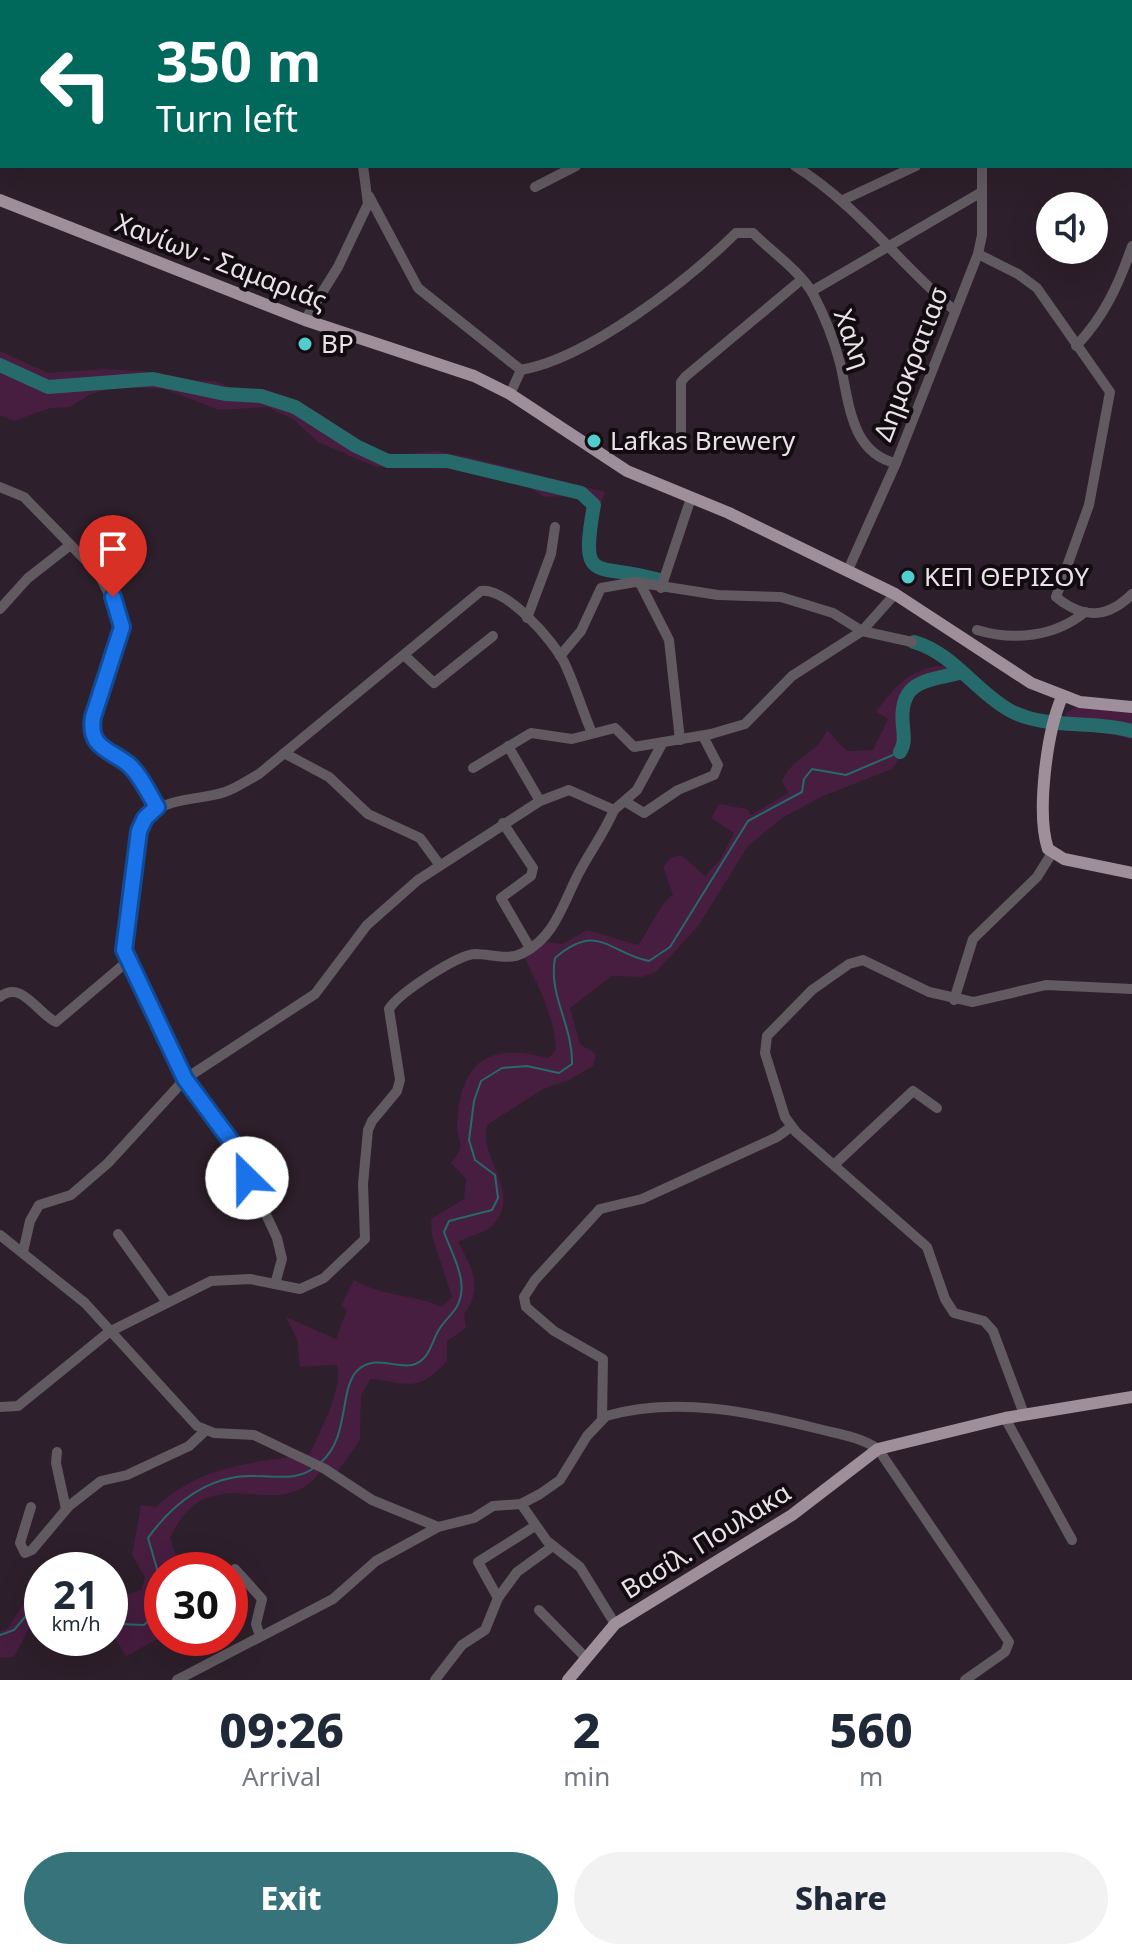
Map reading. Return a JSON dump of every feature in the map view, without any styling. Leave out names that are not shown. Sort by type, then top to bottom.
[{"type":"main road","name":"Χανίων - Σαμαριάς","points":[[0,200],[305,320],[474,376],[510,394],[605,459],[895,594],[1031,683],[1062,697],[1132,707]]},
{"type":"main road","points":[[1062,697],[1055,712],[1049,745],[1043,825],[1052,853],[1064,859],[1132,873]]},
{"type":"main road","points":[[878,1449],[1024,1414],[1132,1397]]},
{"type":"main road","name":"Βασίλ. Πουλακα","points":[[568,1680],[615,1624],[792,1515],[878,1449]]},
{"type":"street","points":[[363,168],[369,196],[418,288],[521,370],[510,394]]},
{"type":"street","points":[[535,187],[572,168]]},
{"type":"street","points":[[798,168],[843,200],[886,247],[954,310]]},
{"type":"street","points":[[843,200],[912,168]]},
{"type":"street","name":"Δημοκρατιασ","points":[[848,570],[896,463],[978,254],[982,235],[982,168]]},
{"type":"street","points":[[812,291],[980,193]]},
{"type":"street","points":[[305,320],[357,232],[369,196]]},
{"type":"street","name":"Χαλη","points":[[521,370],[554,360],[614,327],[680,286],[736,233],[753,233],[812,291],[839,361],[853,424],[871,451],[884,460],[896,463]]},
{"type":"street","points":[[1076,346],[1094,328],[1111,299],[1132,246]]},
{"type":"street","points":[[978,254],[1018,274],[1037,288],[1106,385],[1110,401],[1089,505],[1055,594],[1062,602],[1085,612],[1111,612],[1132,594]]},
{"type":"street","points":[[681,435],[681,382],[801,280]]},
{"type":"street","points":[[0,487],[24,497],[98,573],[122,621],[112,667],[93,717],[95,740],[109,755],[128,764],[157,807]]},
{"type":"street","points":[[661,588],[691,498]]},
{"type":"street","points":[[527,618],[551,554],[555,527]]},
{"type":"street","points":[[0,609],[28,578],[69,546]]},
{"type":"street","points":[[560,656],[581,631],[601,588],[618,582],[718,595],[781,597],[833,613],[862,631],[912,642]]},
{"type":"street","points":[[640,583],[669,640],[680,740]]},
{"type":"street","points":[[275,1284],[282,1259],[277,1238],[234,1146],[185,1079],[124,950],[123,934],[135,875],[139,831],[145,818],[157,807],[226,791],[259,774],[481,591],[501,594],[560,656],[592,733]]},
{"type":"street","points":[[473,768],[534,733],[572,739],[615,728],[634,747],[703,736],[745,724],[792,676],[862,631],[895,594]]},
{"type":"street","points":[[977,630],[999,637],[1056,630],[1085,612]]},
{"type":"street","points":[[404,655],[434,683],[493,636]]},
{"type":"street","points":[[626,802],[644,813],[678,790],[714,775],[718,765],[703,736]]},
{"type":"street","points":[[0,1407],[18,1406],[109,1332],[166,1301],[224,1277],[300,1289],[318,1283],[365,1239],[363,1184],[368,1130],[397,1091],[400,1080],[401,1069],[387,1015],[394,1001],[463,957],[478,954],[512,957],[530,948],[560,916],[573,883],[614,810],[626,802],[646,777],[663,742]]},
{"type":"street","points":[[508,746],[540,801]]},
{"type":"street","points":[[284,753],[329,777],[368,814],[420,838],[439,864]]},
{"type":"street","points":[[23,1252],[30,1221],[39,1205],[71,1195],[185,1079],[321,988],[375,917],[439,864],[540,801],[569,790],[614,810]]},
{"type":"street","points":[[503,823],[533,868],[531,876],[501,898],[530,948]]},
{"type":"street","points":[[954,1000],[973,939],[1037,877],[1052,853]]},
{"type":"street","points":[[0,997],[8,991],[17,991],[52,1021],[59,1021],[129,960]]},
{"type":"street","points":[[1024,1414],[993,1331],[984,1321],[954,1313],[945,1299],[927,1247],[836,1163],[791,1127],[764,1046],[772,1029],[812,990],[849,964],[863,960],[929,992],[954,1000],[973,1002],[1046,985],[1132,989]]},
{"type":"street","points":[[836,1163],[913,1091],[937,1108]]},
{"type":"street","points":[[177,1680],[333,1599],[376,1561],[438,1527],[474,1518],[493,1506],[521,1504],[560,1480],[602,1419],[603,1359],[569,1343],[526,1307],[524,1297],[535,1280],[600,1209],[642,1199],[677,1184],[777,1137],[791,1127]]},
{"type":"street","points":[[118,1234],[166,1301]]},
{"type":"street","points":[[0,1235],[85,1303],[189,1419],[205,1431],[254,1435],[313,1462],[372,1500],[438,1527]]},
{"type":"street","points":[[602,1419],[620,1412],[730,1409],[859,1439],[878,1449],[1009,1642],[1005,1652],[965,1680]]},
{"type":"street","points":[[1005,1418],[1072,1540]]},
{"type":"street","points":[[31,1507],[20,1543],[25,1553],[32,1550],[66,1509],[101,1481],[127,1475],[189,1446],[205,1431]]},
{"type":"street","points":[[57,1452],[56,1463],[66,1509]]},
{"type":"street","points":[[521,1504],[553,1546],[580,1567],[615,1624]]},
{"type":"street","points":[[498,1598],[478,1562],[535,1526]]},
{"type":"street","points":[[435,1680],[462,1645],[485,1630],[498,1598],[517,1572],[553,1546]]},
{"type":"street","points":[[248,1583],[262,1599],[256,1624],[260,1636]]},
{"type":"street","points":[[539,1610],[586,1658]]},
{"type":"shaded area","points":[[0,351],[48,373],[103,369],[144,371],[182,380],[215,381],[236,390],[262,390],[319,413],[369,448],[397,455],[435,451],[473,458],[605,492],[592,531],[587,528],[589,511],[583,500],[570,496],[544,497],[526,485],[457,469],[376,467],[318,442],[294,420],[267,407],[219,410],[164,389],[118,387],[91,394],[70,407],[50,408],[14,421],[0,415]]},
{"type":"shaded area","points":[[936,666],[960,667],[971,678],[932,684],[912,694],[907,714],[908,746],[892,769],[823,796],[782,818],[748,846],[699,925],[656,972],[642,977],[612,976],[570,1008],[580,1044],[596,1054],[593,1066],[569,1080],[543,1089],[487,1125],[488,1150],[502,1188],[501,1213],[492,1226],[458,1242],[468,1260],[475,1286],[464,1314],[466,1328],[447,1341],[447,1361],[428,1378],[412,1384],[371,1379],[361,1395],[360,1440],[334,1477],[320,1472],[303,1488],[284,1494],[224,1494],[204,1499],[186,1513],[170,1538],[175,1552],[144,1552],[144,1576],[132,1555],[141,1505],[156,1507],[190,1483],[228,1468],[310,1454],[334,1397],[337,1365],[300,1367],[297,1340],[286,1317],[336,1339],[347,1310],[341,1306],[354,1280],[375,1289],[442,1307],[452,1297],[432,1236],[431,1219],[464,1199],[466,1179],[451,1163],[460,1147],[457,1124],[464,1084],[472,1070],[495,1055],[529,1054],[549,1058],[556,1049],[548,1010],[520,948],[531,940],[562,944],[587,930],[638,945],[663,904],[673,895],[663,867],[670,858],[681,855],[705,876],[721,858],[734,833],[711,818],[719,804],[747,809],[751,815],[788,793],[782,781],[787,772],[817,746],[827,730],[847,751],[873,750],[888,719],[876,712],[895,688]]},
{"type":"shaded area","points":[[1078,706],[1132,713],[1132,740],[1102,731],[1065,731],[1066,713]]},
{"type":"shaded area","points":[[144,1581],[144,1646],[128,1655],[128,1595],[141,1590]]},
{"type":"shaded area","points":[[24,1603],[24,1638],[14,1657],[0,1658],[0,1631],[7,1629]]},
{"type":"waterway","points":[[0,365],[48,387],[153,379],[225,394],[261,396],[295,407],[356,446],[388,461],[447,461],[581,493],[594,505],[589,549],[591,560],[607,570],[659,580]]},
{"type":"waterway","points":[[914,642],[941,655],[997,702],[1023,716],[1053,723],[1132,731]]},
{"type":"waterway","points":[[900,752],[904,740],[902,712],[909,692],[924,682],[960,673]]},
{"type":"waterway","points":[[320,1463],[336,1440],[348,1387],[359,1369],[372,1363],[412,1365],[422,1360],[460,1299],[459,1270],[444,1232],[449,1221],[492,1210],[498,1198],[495,1175],[475,1160],[469,1140],[474,1101],[481,1081],[502,1068],[527,1066],[559,1073],[572,1064],[569,1036],[555,985],[555,958],[570,947],[593,941],[649,961],[670,947],[748,821],[802,792],[804,779],[812,769],[846,775],[900,752]]},
{"type":"waterway","points":[[152,1552],[148,1538],[169,1513],[194,1493],[223,1480],[294,1476],[315,1467]]},
{"type":"waterway","points":[[0,1635],[14,1630],[24,1618]]},
{"type":"waterway","points":[[128,1624],[144,1625]]},
{"type":"place","name":"BP","points":[[305,344]]},
{"type":"place","name":"Lafkas Brewery","points":[[594,441]]},
{"type":"place","name":"ΚΕΠ ΘΕΡΙΣΟΥ","points":[[908,577]]},
{"type":"route","points":[[113,597],[122,627],[112,667],[93,717],[93,733],[98,746],[131,767],[157,807],[145,818],[139,831],[135,875],[123,934],[124,950],[185,1079],[231,1141],[247,1178]]}]
